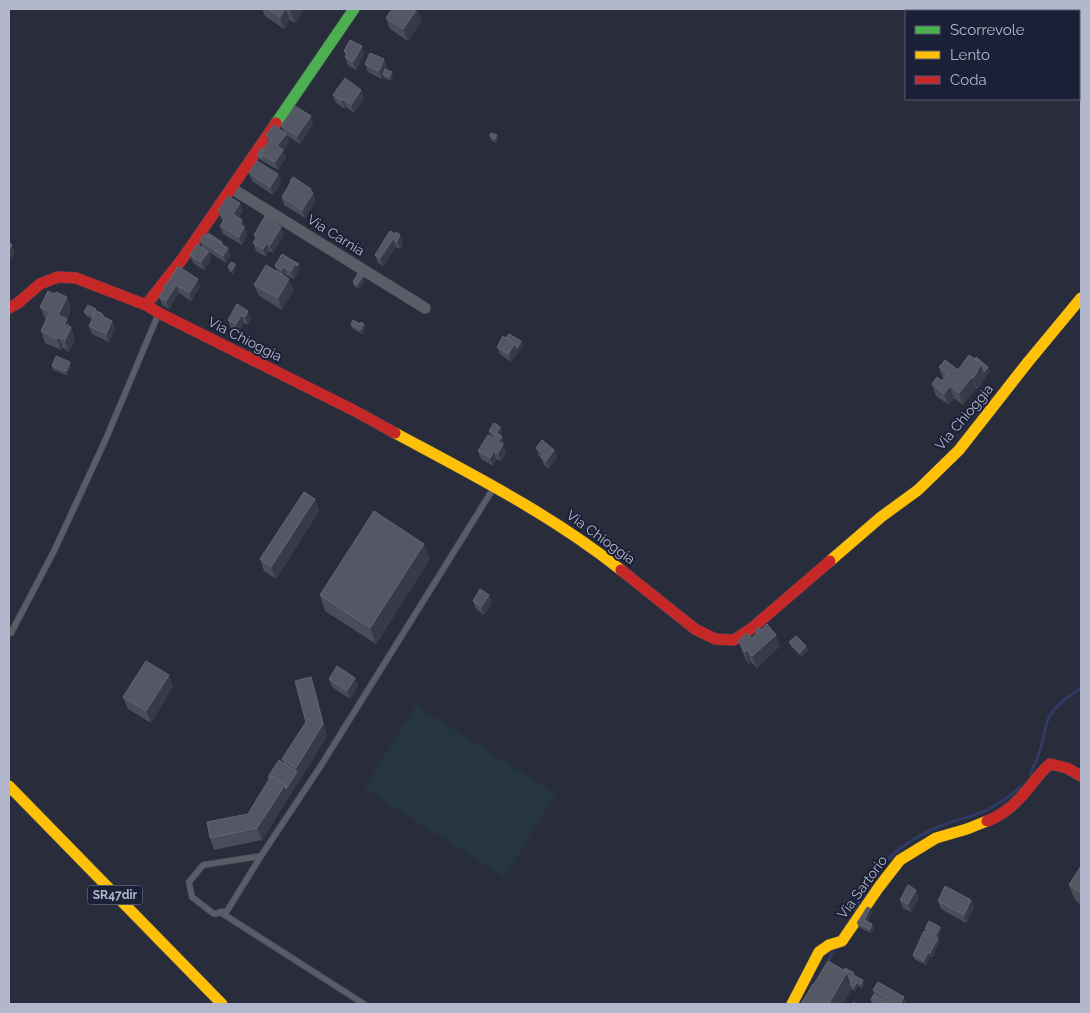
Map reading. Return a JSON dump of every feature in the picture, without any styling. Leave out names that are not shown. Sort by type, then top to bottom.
[{"type":"main road","points":[[146,305],[183,258],[354,9]]},
{"type":"main road","name":"Via Chioggia","points":[[9,308],[18,303],[40,284],[58,276],[76,278],[146,305],[158,313],[355,410],[534,509],[595,549],[695,629],[714,639],[734,640],[752,628],[881,518],[918,490],[959,450],[1081,298]]},
{"type":"main road","name":"Via Sartorio","points":[[792,1004],[819,952],[829,945],[842,941],[900,860],[936,838],[992,819],[1018,801],[1050,764],[1061,765],[1081,776]]},
{"type":"main road","name":"SR47dir","points":[[9,786],[222,1004]]},
{"type":"street","name":"Via Carnia","points":[[231,188],[425,308]]},
{"type":"lane","points":[[11,633],[54,551],[105,441],[158,313]]},
{"type":"lane","points":[[260,856],[203,865],[188,882],[192,897],[214,914],[227,911],[260,856],[320,767],[494,487]]},
{"type":"lane","points":[[220,912],[364,1004]]},
{"type":"shaded area","points":[[416,706],[556,794],[504,877],[364,788]]},
{"type":"building","points":[[267,9],[285,9],[280,17]]},
{"type":"building","points":[[392,9],[417,9],[403,29],[386,18]]},
{"type":"building","points":[[350,40],[362,46],[353,62],[345,57],[347,53],[344,51]]},
{"type":"building","points":[[370,53],[384,59],[379,71],[365,64]]},
{"type":"building","points":[[385,69],[392,72],[389,77],[383,74]]},
{"type":"building","points":[[345,78],[361,90],[351,105],[333,95]]},
{"type":"building","points":[[295,106],[311,116],[297,136],[281,126]]},
{"type":"building","points":[[274,125],[286,134],[277,146],[283,150],[275,162],[260,154],[271,139],[266,135]]},
{"type":"building","points":[[491,133],[497,135],[495,139],[490,136]]},
{"type":"building","points":[[261,148],[264,149],[260,154],[262,158],[257,155]]},
{"type":"building","points":[[257,161],[278,174],[270,187],[249,173]]},
{"type":"building","points":[[293,177],[311,189],[313,193],[302,210],[282,197]]},
{"type":"building","points":[[228,196],[240,203],[233,214],[242,220],[240,224],[244,227],[239,237],[220,226],[225,219],[220,215],[222,213],[218,211]]},
{"type":"building","points":[[265,216],[281,227],[270,245],[267,243],[263,249],[253,243],[257,237],[254,235]]},
{"type":"building","points":[[390,231],[400,235],[397,241],[393,239],[380,258],[375,255]]},
{"type":"building","points":[[208,233],[222,242],[221,244],[207,235]]},
{"type":"building","points":[[204,234],[228,248],[223,256],[200,240]]},
{"type":"building","points":[[197,244],[208,252],[201,262],[190,255]]},
{"type":"building","points":[[282,254],[296,263],[291,271],[284,267],[282,270],[275,266]]},
{"type":"building","points":[[231,262],[235,264],[232,270],[228,267]]},
{"type":"building","points":[[266,265],[289,279],[278,298],[254,285]]},
{"type":"building","points":[[178,266],[198,279],[189,293],[176,285],[166,301],[159,297]]},
{"type":"building","points":[[358,273],[363,276],[357,285],[353,282]]},
{"type":"building","points":[[48,291],[67,297],[58,315],[67,319],[64,324],[71,327],[65,340],[58,337],[57,339],[41,331],[50,312],[40,307]]},
{"type":"building","points":[[237,304],[248,311],[245,317],[241,315],[236,324],[228,320]]},
{"type":"building","points":[[88,305],[96,309],[93,316],[84,312]]},
{"type":"building","points":[[96,311],[112,321],[106,334],[89,326]]},
{"type":"building","points":[[353,320],[364,324],[360,330],[351,324]]},
{"type":"building","points":[[509,334],[521,341],[517,348],[515,344],[506,338]]},
{"type":"building","points":[[503,336],[515,344],[508,354],[497,347]]},
{"type":"building","points":[[969,355],[982,364],[973,378],[959,393],[950,386],[944,394],[932,384],[937,377],[942,381],[947,374],[939,367],[945,360],[958,370]]},
{"type":"building","points":[[56,356],[70,362],[66,371],[52,366]]},
{"type":"building","points":[[976,357],[988,367],[984,372],[982,364],[975,359]]},
{"type":"building","points":[[494,423],[500,427],[495,435],[489,431]]},
{"type":"building","points":[[496,433],[502,436],[498,442],[503,444],[498,453],[494,451],[490,458],[478,451],[488,435],[493,438]]},
{"type":"building","points":[[542,440],[554,450],[546,461],[541,457],[543,453],[536,448]]},
{"type":"building","points":[[304,492],[315,499],[271,567],[260,559]]},
{"type":"building","points":[[374,511],[424,544],[370,628],[320,595]]},
{"type":"building","points":[[480,589],[489,595],[481,607],[473,601]]},
{"type":"building","points":[[767,624],[776,635],[752,656],[747,650],[745,652],[742,648],[743,646],[738,641],[747,633],[752,638],[757,633],[755,631],[758,627],[761,630]]},
{"type":"building","points":[[796,636],[806,646],[800,653],[789,642]]},
{"type":"building","points":[[146,661],[169,675],[146,711],[123,697]]},
{"type":"building","points":[[337,666],[355,678],[347,691],[329,679]]},
{"type":"building","points":[[311,677],[323,724],[296,768],[282,759],[306,722],[295,681]]},
{"type":"building","points":[[279,760],[297,772],[286,789],[285,785],[271,776],[270,779],[268,777]]},
{"type":"building","points":[[271,776],[285,785],[257,828],[210,838],[207,822],[248,814]]},
{"type":"building","points":[[1081,866],[1081,893],[1069,885]]},
{"type":"building","points":[[908,885],[916,890],[908,904],[900,900]]},
{"type":"building","points":[[945,886],[971,900],[964,915],[938,901]]},
{"type":"building","points":[[867,907],[870,908],[864,920],[872,924],[870,929],[857,923]]},
{"type":"building","points":[[929,921],[940,927],[936,935],[925,929]]},
{"type":"building","points":[[924,931],[938,938],[924,961],[913,955]]},
{"type":"building","points":[[828,961],[847,972],[829,1004],[801,1004],[813,984]]},
{"type":"building","points":[[845,968],[863,980],[861,984],[857,982],[854,987],[850,985],[847,972],[844,970]]},
{"type":"building","points":[[878,982],[904,997],[900,1004],[896,1004],[873,990]]},
{"type":"building","points":[[874,994],[891,1004],[878,1004],[871,1000]]},
{"type":"waterway","points":[[1030,774],[1040,752],[1049,717],[1059,705],[1081,688]]},
{"type":"waterway","points":[[854,910],[871,880],[891,856],[902,847],[929,831],[987,810],[1005,800],[1020,787]]},
{"type":"waterway","points":[[827,965],[833,950]]},
{"type":"traffic: fast","points":[[276,123],[354,9]]},
{"type":"traffic: slow","points":[[830,561],[881,517],[918,490],[959,450],[1081,298]]},
{"type":"traffic: slow","points":[[395,433],[483,480],[540,514],[568,531],[621,570]]},
{"type":"traffic: slow","points":[[9,786],[222,1004]]},
{"type":"traffic: slow","points":[[792,1004],[819,952],[829,945],[842,941],[900,860],[936,838],[987,821]]},
{"type":"traffic: jam","points":[[146,305],[183,258],[276,123]]},
{"type":"traffic: jam","points":[[9,308],[18,303],[40,284],[58,277],[76,278],[146,305],[395,433]]},
{"type":"traffic: jam","points":[[621,570],[695,629],[715,639],[734,640],[752,628],[830,561]]},
{"type":"traffic: jam","points":[[987,821],[1000,815],[1012,805],[1050,764],[1067,768],[1081,776]]}]
